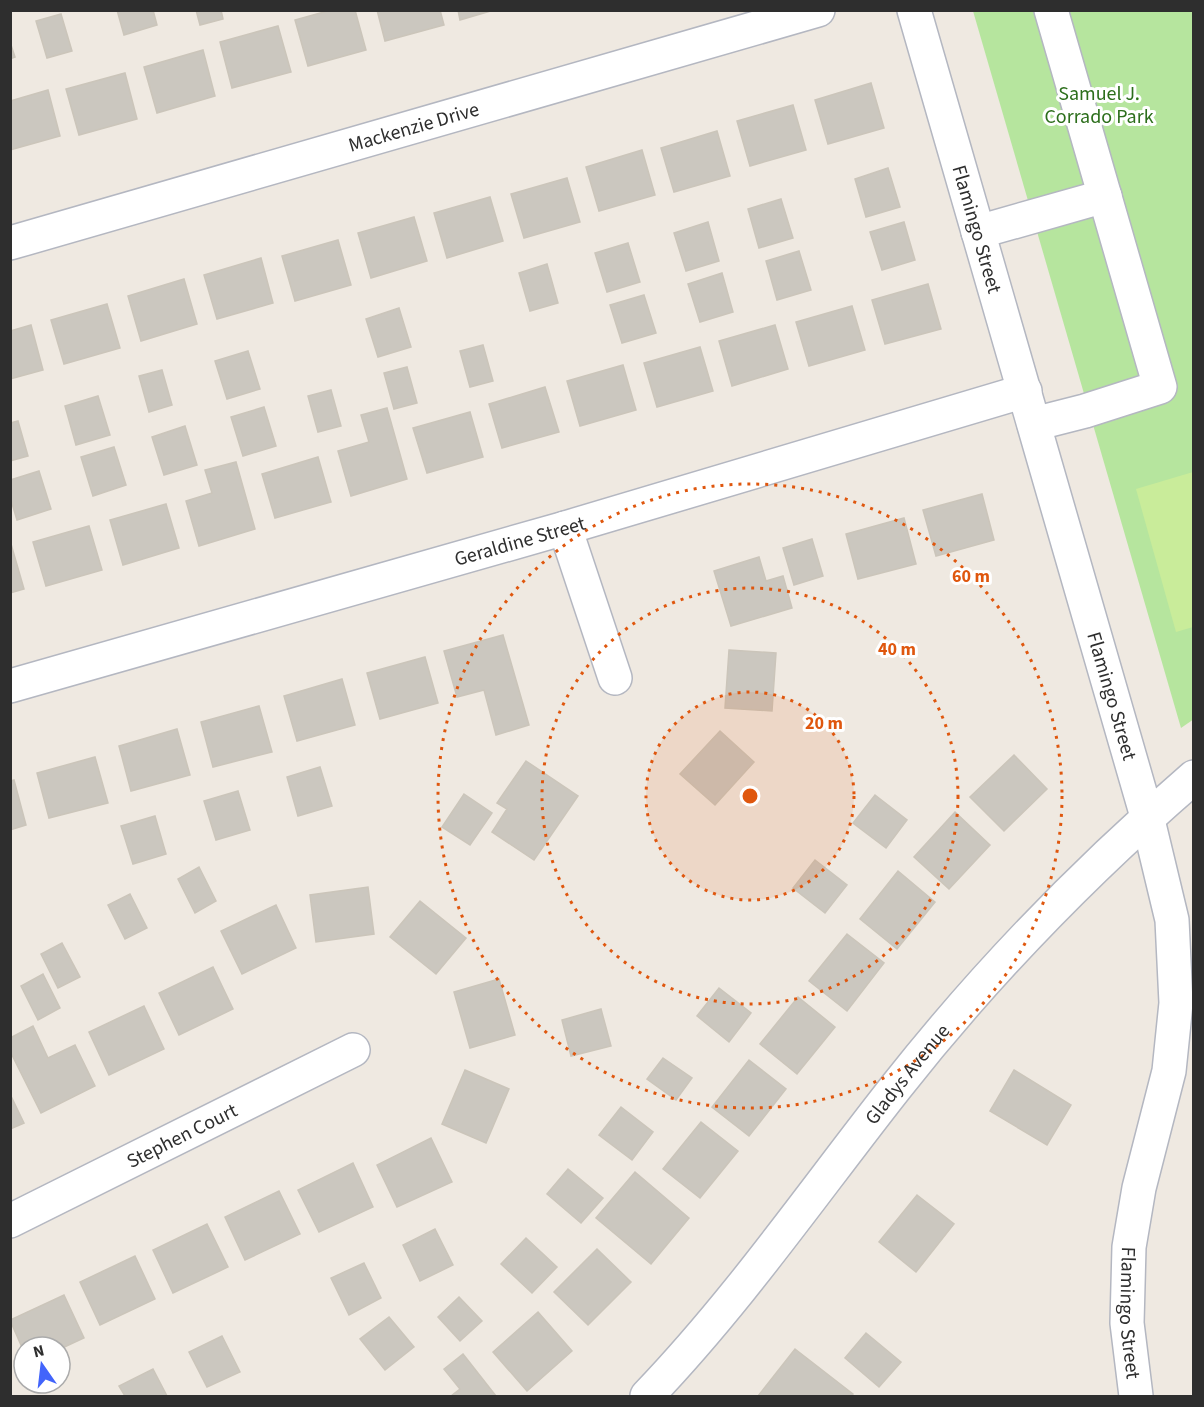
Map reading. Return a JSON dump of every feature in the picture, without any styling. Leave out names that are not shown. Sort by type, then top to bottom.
[{"type":"street","name":"Mackenzie Drive","points":[[10,243],[818,10]]},
{"type":"street","points":[[1034,424],[1085,411],[1160,387],[1052,10]]},
{"type":"street","name":"Flamingo Street","points":[[920,12],[978,232],[1148,820],[1172,920],[1176,1003],[1169,1071],[1139,1188],[1129,1247],[1127,1323],[1136,1396]]},
{"type":"street","points":[[978,232],[1105,196]]},
{"type":"street","name":"Geraldine Street","points":[[10,686],[566,528],[1025,391]]},
{"type":"street","points":[[566,528],[615,678]]},
{"type":"street","name":"Gladys Avenue","points":[[646,1396],[728,1306],[897,1086],[997,965],[1106,854],[1148,820],[1194,777]]},
{"type":"street","name":"Stephen Court","points":[[10,1221],[353,1050]]},
{"type":"green space","name":"Samuel J. Corrado Park","points":[[973,11],[1193,11],[1194,719],[1181,728]]},
{"type":"green space","points":[[1193,472],[1193,627],[1176,632],[1136,489]]},
{"type":"building","points":[[117,10],[153,10],[157,25],[124,35]]},
{"type":"building","points":[[196,10],[221,10],[223,19],[200,25]]},
{"type":"building","points":[[331,10],[355,10],[366,50],[308,66],[295,20]]},
{"type":"building","points":[[377,10],[440,10],[444,25],[385,41]]},
{"type":"building","points":[[458,10],[494,10],[460,20]]},
{"type":"building","points":[[61,14],[72,51],[47,58],[36,21]]},
{"type":"building","points":[[278,26],[291,72],[232,88],[220,42]]},
{"type":"building","points":[[10,42],[15,57],[10,59]]},
{"type":"building","points":[[203,50],[215,96],[157,113],[144,67]]},
{"type":"building","points":[[125,73],[137,119],[79,135],[66,89]]},
{"type":"building","points":[[871,83],[884,128],[828,144],[815,100]]},
{"type":"building","points":[[48,90],[60,136],[10,150],[10,101]]},
{"type":"building","points":[[793,105],[806,150],[750,166],[737,121]]},
{"type":"building","points":[[717,131],[730,176],[674,192],[661,148]]},
{"type":"building","points":[[642,150],[655,195],[599,211],[586,167]]},
{"type":"building","points":[[888,168],[900,207],[866,217],[855,179]]},
{"type":"building","points":[[567,178],[580,222],[524,238],[511,194]]},
{"type":"building","points":[[490,197],[503,241],[447,258],[434,213]]},
{"type":"building","points":[[781,199],[793,238],[759,248],[748,209]]},
{"type":"building","points":[[414,217],[427,261],[371,278],[358,233]]},
{"type":"building","points":[[708,222],[719,261],[686,271],[674,233]]},
{"type":"building","points":[[904,222],[915,260],[882,270],[870,232]]},
{"type":"building","points":[[338,240],[351,285],[295,301],[282,256]]},
{"type":"building","points":[[628,243],[640,282],[607,292],[595,253]]},
{"type":"building","points":[[799,251],[811,290],[777,300],[766,261]]},
{"type":"building","points":[[261,258],[273,303],[217,319],[204,275]]},
{"type":"building","points":[[547,264],[558,303],[530,311],[519,273]]},
{"type":"building","points":[[722,273],[733,312],[700,322],[688,284]]},
{"type":"building","points":[[184,279],[197,324],[141,341],[128,296]]},
{"type":"building","points":[[928,284],[941,329],[885,344],[872,300]]},
{"type":"building","points":[[644,295],[656,333],[622,343],[610,305]]},
{"type":"building","points":[[107,304],[120,348],[64,364],[51,320]]},
{"type":"building","points":[[852,306],[865,350],[809,366],[796,322]]},
{"type":"building","points":[[399,308],[411,347],[378,357],[366,319]]},
{"type":"building","points":[[31,325],[43,370],[10,379],[10,331]]},
{"type":"building","points":[[775,325],[788,369],[732,386],[719,341]]},
{"type":"building","points":[[483,345],[493,381],[470,387],[460,351]]},
{"type":"building","points":[[700,347],[713,391],[657,407],[644,363]]},
{"type":"building","points":[[248,351],[260,389],[227,399],[215,361]]},
{"type":"building","points":[[623,365],[636,410],[580,426],[567,381]]},
{"type":"building","points":[[407,367],[417,403],[394,409],[384,373]]},
{"type":"building","points":[[162,370],[172,405],[149,412],[139,376]]},
{"type":"building","points":[[545,387],[559,432],[502,448],[489,404]]},
{"type":"building","points":[[331,390],[341,426],[318,432],[308,396]]},
{"type":"building","points":[[98,396],[110,435],[76,445],[65,406]]},
{"type":"building","points":[[264,407],[276,446],[243,456],[231,417]]},
{"type":"building","points":[[387,408],[407,479],[351,496],[338,451],[369,442],[361,415]]},
{"type":"building","points":[[470,412],[483,457],[427,473],[413,428]]},
{"type":"building","points":[[18,421],[28,456],[10,461],[10,423]]},
{"type":"building","points":[[185,426],[197,465],[164,475],[152,437]]},
{"type":"building","points":[[114,447],[126,485],[93,496],[81,457]]},
{"type":"building","points":[[318,457],[331,502],[275,518],[262,474]]},
{"type":"building","points":[[236,462],[255,529],[199,546],[186,501],[212,493],[205,470]]},
{"type":"building","points":[[39,471],[51,509],[17,520],[10,497],[10,480]]},
{"type":"building","points":[[982,494],[994,540],[936,556],[923,510]]},
{"type":"building","points":[[166,504],[179,548],[123,565],[110,520]]},
{"type":"building","points":[[904,518],[916,564],[858,579],[846,534]]},
{"type":"building","points":[[89,526],[102,570],[46,586],[33,542]]},
{"type":"building","points":[[812,539],[823,576],[794,585],[783,548]]},
{"type":"building","points":[[10,545],[24,589],[10,593]]},
{"type":"building","points":[[759,557],[766,581],[783,576],[792,608],[731,626],[714,571]]},
{"type":"building","points":[[503,635],[529,725],[496,735],[484,690],[457,697],[444,651]]},
{"type":"building","points":[[729,650],[776,653],[772,711],[725,708]]},
{"type":"building","points":[[425,657],[438,703],[380,719],[367,673]]},
{"type":"building","points":[[342,679],[355,725],[297,741],[284,696]]},
{"type":"building","points":[[259,706],[272,752],[213,767],[201,722]]},
{"type":"building","points":[[177,729],[190,775],[131,791],[119,746]]},
{"type":"building","points":[[720,731],[754,762],[715,805],[680,774]]},
{"type":"building","points":[[1014,755],[1047,789],[1004,831],[970,797]]},
{"type":"building","points":[[95,757],[108,803],[49,818],[37,773]]},
{"type":"building","points":[[526,761],[578,796],[534,860],[492,832],[507,809],[497,803]]},
{"type":"building","points":[[320,767],[332,806],[298,816],[287,777]]},
{"type":"building","points":[[14,780],[26,825],[10,830],[10,781]]},
{"type":"building","points":[[238,791],[250,830],[216,840],[204,801]]},
{"type":"building","points":[[464,794],[492,813],[470,845],[442,827]]},
{"type":"building","points":[[875,795],[907,820],[886,848],[853,823]]},
{"type":"building","points":[[955,812],[990,845],[949,889],[914,857]]},
{"type":"building","points":[[155,816],[166,854],[133,864],[121,826]]},
{"type":"building","points":[[815,860],[847,885],[825,913],[793,888]]},
{"type":"building","points":[[199,867],[216,901],[195,913],[178,879]]},
{"type":"building","points":[[898,871],[935,902],[897,949],[860,919]]},
{"type":"building","points":[[368,887],[374,934],[316,942],[310,895]]},
{"type":"building","points":[[130,894],[147,928],[125,939],[108,905]]},
{"type":"building","points":[[420,901],[466,938],[436,974],[390,937]]},
{"type":"building","points":[[276,905],[296,948],[242,974],[221,931]]},
{"type":"building","points":[[847,934],[884,963],[847,1011],[809,981]]},
{"type":"building","points":[[62,943],[80,977],[58,988],[41,954]]},
{"type":"building","points":[[213,967],[233,1009],[179,1035],[159,993]]},
{"type":"building","points":[[43,974],[60,1008],[38,1020],[21,986]]},
{"type":"building","points":[[499,979],[515,1035],[470,1048],[454,992]]},
{"type":"building","points":[[719,988],[751,1013],[729,1042],[697,1016]]},
{"type":"building","points":[[798,997],[835,1027],[797,1074],[760,1044]]},
{"type":"building","points":[[144,1006],[164,1049],[109,1075],[89,1032]]},
{"type":"building","points":[[601,1009],[611,1046],[571,1056],[562,1020]]},
{"type":"building","points":[[33,1026],[48,1058],[75,1045],[95,1086],[41,1113],[10,1051],[10,1038]]},
{"type":"building","points":[[663,1058],[692,1078],[676,1100],[647,1079]]},
{"type":"building","points":[[749,1060],[786,1089],[749,1136],[712,1107]]},
{"type":"building","points":[[465,1070],[509,1089],[486,1143],[442,1124]]},
{"type":"building","points":[[1014,1070],[1071,1105],[1047,1145],[990,1111]]},
{"type":"building","points":[[10,1094],[24,1123],[10,1129]]},
{"type":"building","points":[[621,1107],[653,1132],[632,1160],[599,1135]]},
{"type":"building","points":[[701,1122],[738,1151],[700,1198],[663,1169]]},
{"type":"building","points":[[431,1138],[452,1182],[397,1207],[377,1165]]},
{"type":"building","points":[[353,1163],[373,1207],[319,1232],[298,1190]]},
{"type":"building","points":[[568,1169],[603,1198],[581,1223],[547,1194]]},
{"type":"building","points":[[635,1172],[689,1218],[651,1264],[596,1218]]},
{"type":"building","points":[[279,1191],[300,1234],[245,1260],[225,1217]]},
{"type":"building","points":[[917,1195],[954,1224],[916,1272],[879,1242]]},
{"type":"building","points":[[207,1224],[228,1267],[173,1293],[153,1250]]},
{"type":"building","points":[[435,1229],[453,1265],[420,1281],[403,1245]]},
{"type":"building","points":[[526,1238],[557,1267],[532,1293],[501,1264]]},
{"type":"building","points":[[597,1249],[631,1282],[588,1325],[554,1292]]},
{"type":"building","points":[[135,1256],[155,1299],[100,1325],[80,1282]]},
{"type":"building","points":[[364,1263],[381,1298],[349,1315],[331,1278]]},
{"type":"building","points":[[64,1295],[84,1338],[72,1344],[72,1335],[17,1335],[10,1320]]},
{"type":"building","points":[[459,1297],[482,1321],[460,1341],[438,1317]]},
{"type":"building","points":[[538,1312],[572,1351],[527,1391],[493,1352]]},
{"type":"building","points":[[389,1317],[414,1347],[385,1370],[360,1339]]},
{"type":"building","points":[[866,1333],[901,1362],[879,1387],[845,1358]]},
{"type":"building","points":[[222,1336],[240,1372],[207,1387],[189,1352]]},
{"type":"building","points":[[795,1349],[853,1394],[851,1396],[758,1396]]},
{"type":"building","points":[[463,1354],[496,1396],[451,1396],[460,1389],[444,1369]]},
{"type":"building","points":[[153,1369],[167,1396],[125,1396],[119,1386]]}]
